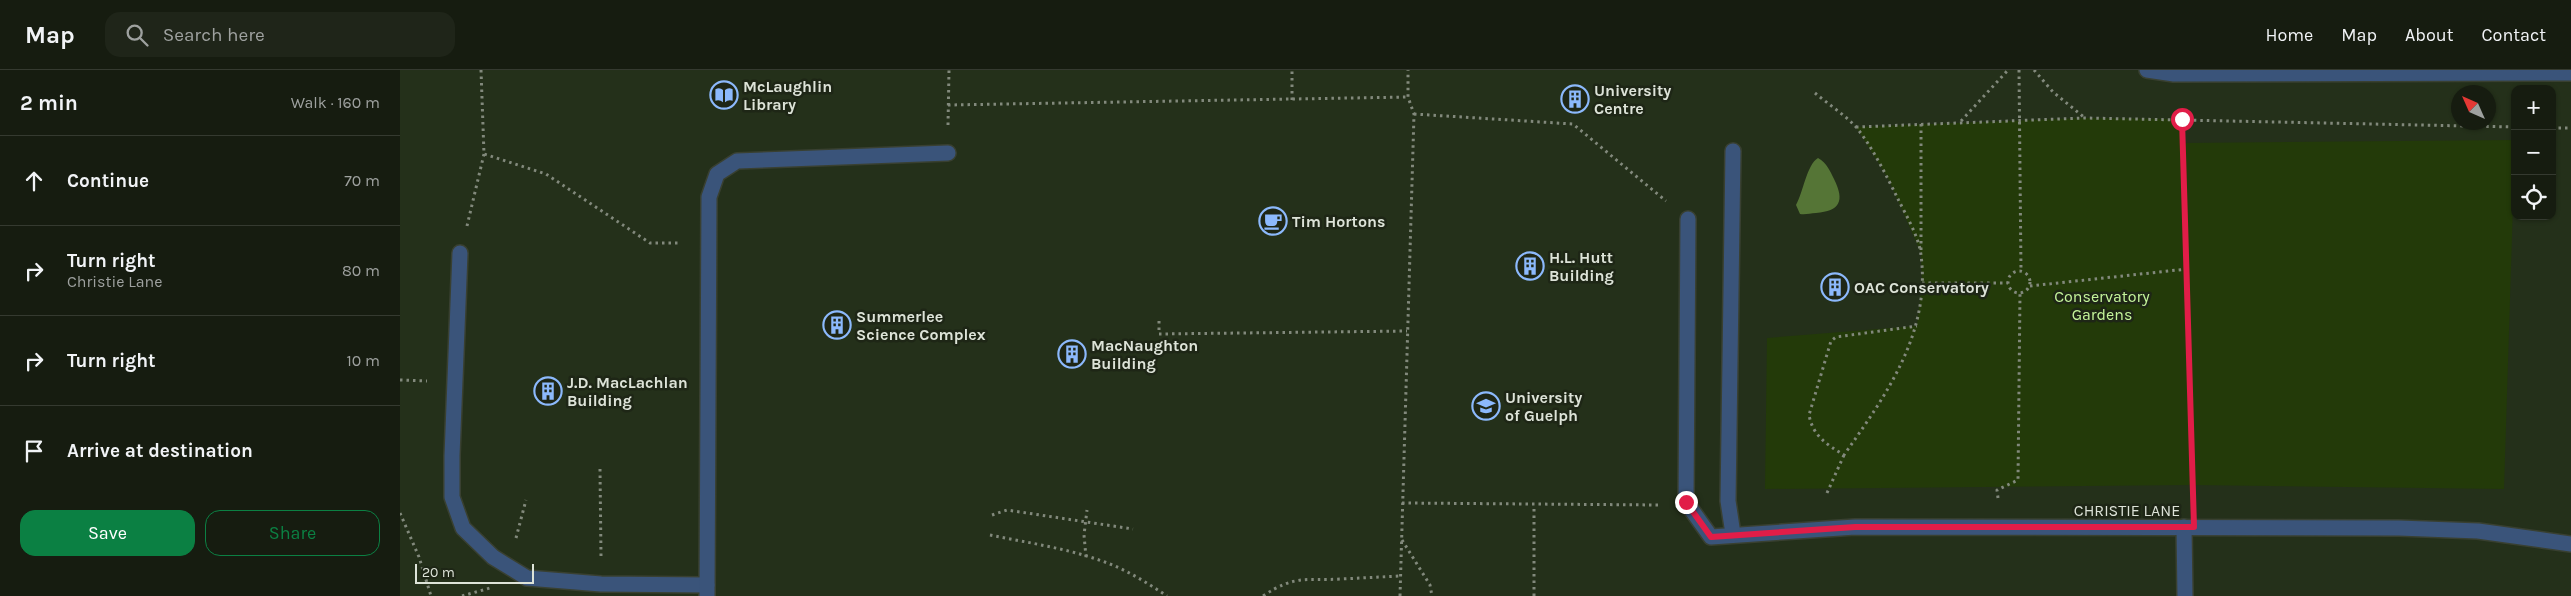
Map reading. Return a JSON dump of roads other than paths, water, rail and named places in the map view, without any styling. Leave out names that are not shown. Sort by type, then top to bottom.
[{"type":"street","points":[[2147,70],[2174,74],[2571,73]]},
{"type":"street","points":[[1733,534],[1728,501],[1734,151]]},
{"type":"street","points":[[460,253],[452,497],[463,528],[493,557],[528,578],[707,591],[709,196],[717,174],[737,161],[948,153]]},
{"type":"street","name":"CHRISTIE LANE","points":[[1688,219],[1686,502],[1711,537],[1855,527],[2189,527],[2478,531],[2571,544]]},
{"type":"street","points":[[2184,596],[2189,527]]},
{"type":"place","name":"McLaughlin Library","points":[[724,95]]},
{"type":"place","name":"University Centre","points":[[1575,99]]},
{"type":"place","name":"Tim Hortons","points":[[1273,221]]},
{"type":"place","name":"H.L. Hutt Building","points":[[1530,266]]},
{"type":"place","name":"OAC Conservatory","points":[[1835,287]]},
{"type":"place","name":"Summerlee Science Complex","points":[[837,325]]},
{"type":"place","name":"MacNaughton Building","points":[[1072,354]]},
{"type":"place","name":"J.D. MacLachlan Building","points":[[548,391]]},
{"type":"place","name":"University of Guelph","points":[[1486,406]]},
{"type":"park label","name":"Conservatory Gardens","points":[[2102,305]]}]
